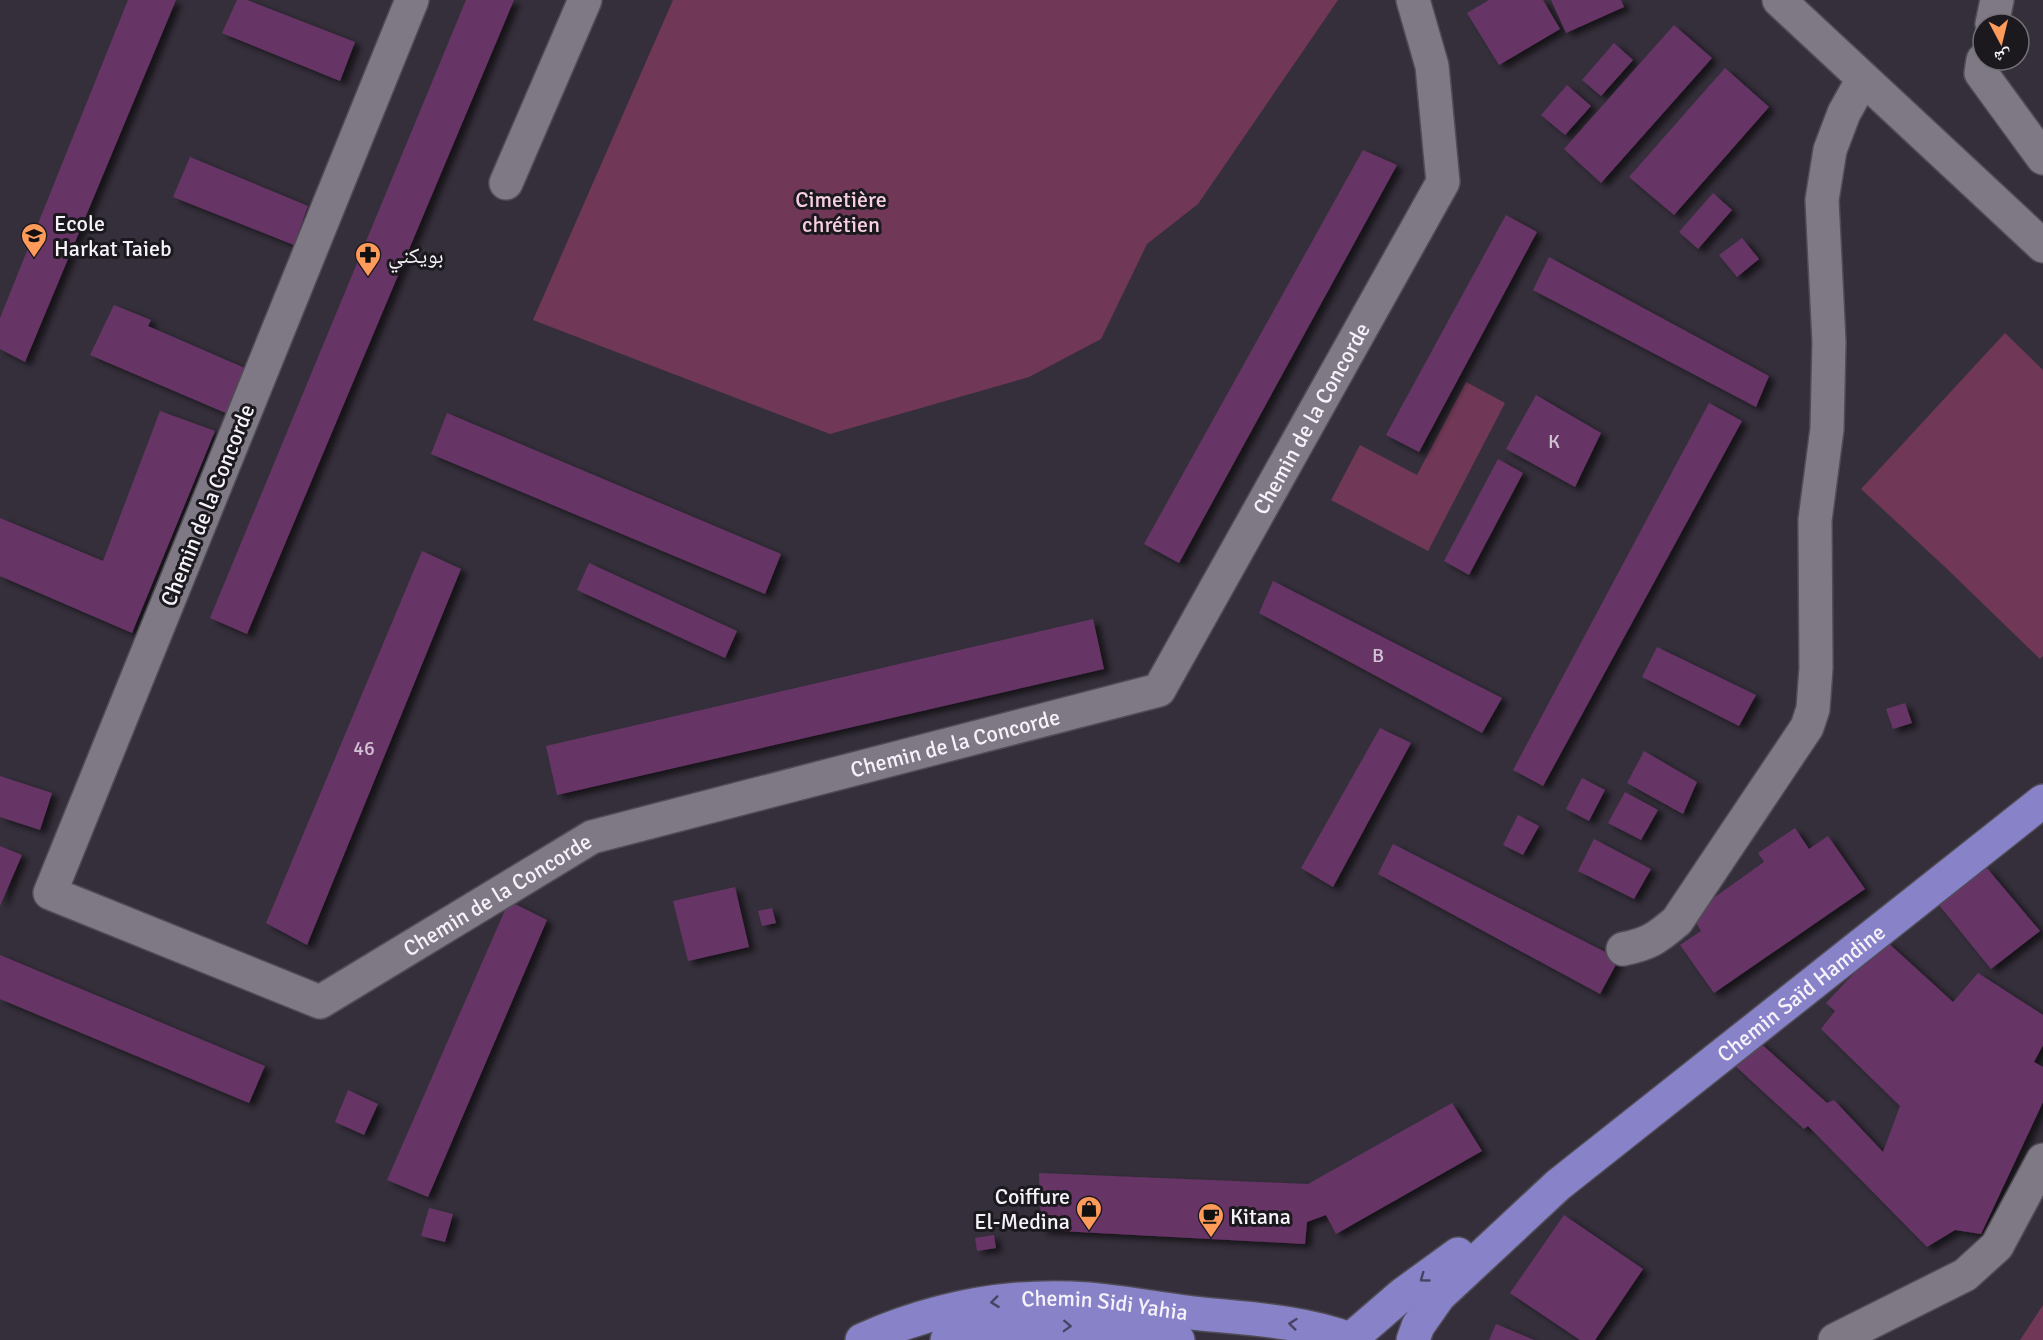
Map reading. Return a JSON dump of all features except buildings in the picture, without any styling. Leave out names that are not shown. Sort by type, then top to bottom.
[{"type":"main road","name":"Chemin Saïd Hamdine","points":[[1558,1185],[2043,801]]},
{"type":"main road","points":[[1413,1340],[1418,1326],[1439,1296],[1558,1185]]},
{"type":"main road","points":[[1352,1339],[1403,1294],[1528,1198],[1558,1185]]},
{"type":"main road","points":[[1425,1340],[1439,1296]]},
{"type":"main road","name":"Chemin Sidi Yahia","points":[[862,1340],[898,1324],[944,1310],[992,1301],[1041,1298],[1089,1299],[1304,1325],[1352,1339]]},
{"type":"main road","name":"Chemin Sidi Yahia","points":[[947,1340],[977,1331],[1041,1325],[1105,1327],[1178,1340]]},
{"type":"street","name":"Chemin de la Concorde","points":[[412,0],[50,893],[320,1002],[592,837],[1159,690],[1443,182],[1432,66],[1413,0]]},
{"type":"street","points":[[506,183],[585,0]]},
{"type":"street","points":[[1779,0],[2043,246]]},
{"type":"street","points":[[1981,72],[2043,158]]},
{"type":"street","points":[[1623,949],[1645,945],[1677,921],[1807,727],[1813,709],[1816,668],[1815,520],[1827,429],[1829,342],[1822,200],[1830,150],[1844,113],[1863,79]]},
{"type":"street","points":[[1835,1340],[1965,1275],[1998,1246],[2043,1160]]},
{"type":"green space","name":"Cimetière chrétien","points":[[673,0],[1338,0],[1198,204],[1147,244],[1101,339],[1029,377],[830,434],[533,320]]},
{"type":"green space","points":[[2005,333],[2043,370],[2043,656],[2040,659],[1861,489]]},
{"type":"green space","points":[[1466,382],[1505,403],[1428,551],[1331,500],[1360,445],[1417,475]]},
{"type":"green space","points":[[2043,1305],[2043,1340],[2020,1340]]},
{"type":"place","name":"Ecole Harkat Taieb","points":[[34,259]]},
{"type":"place","name":"بويكني","points":[[368,278]]},
{"type":"place","name":"Coiffure El-Medina","points":[[1089,1232]]},
{"type":"place","name":"Kitana","points":[[1211,1239]]}]
